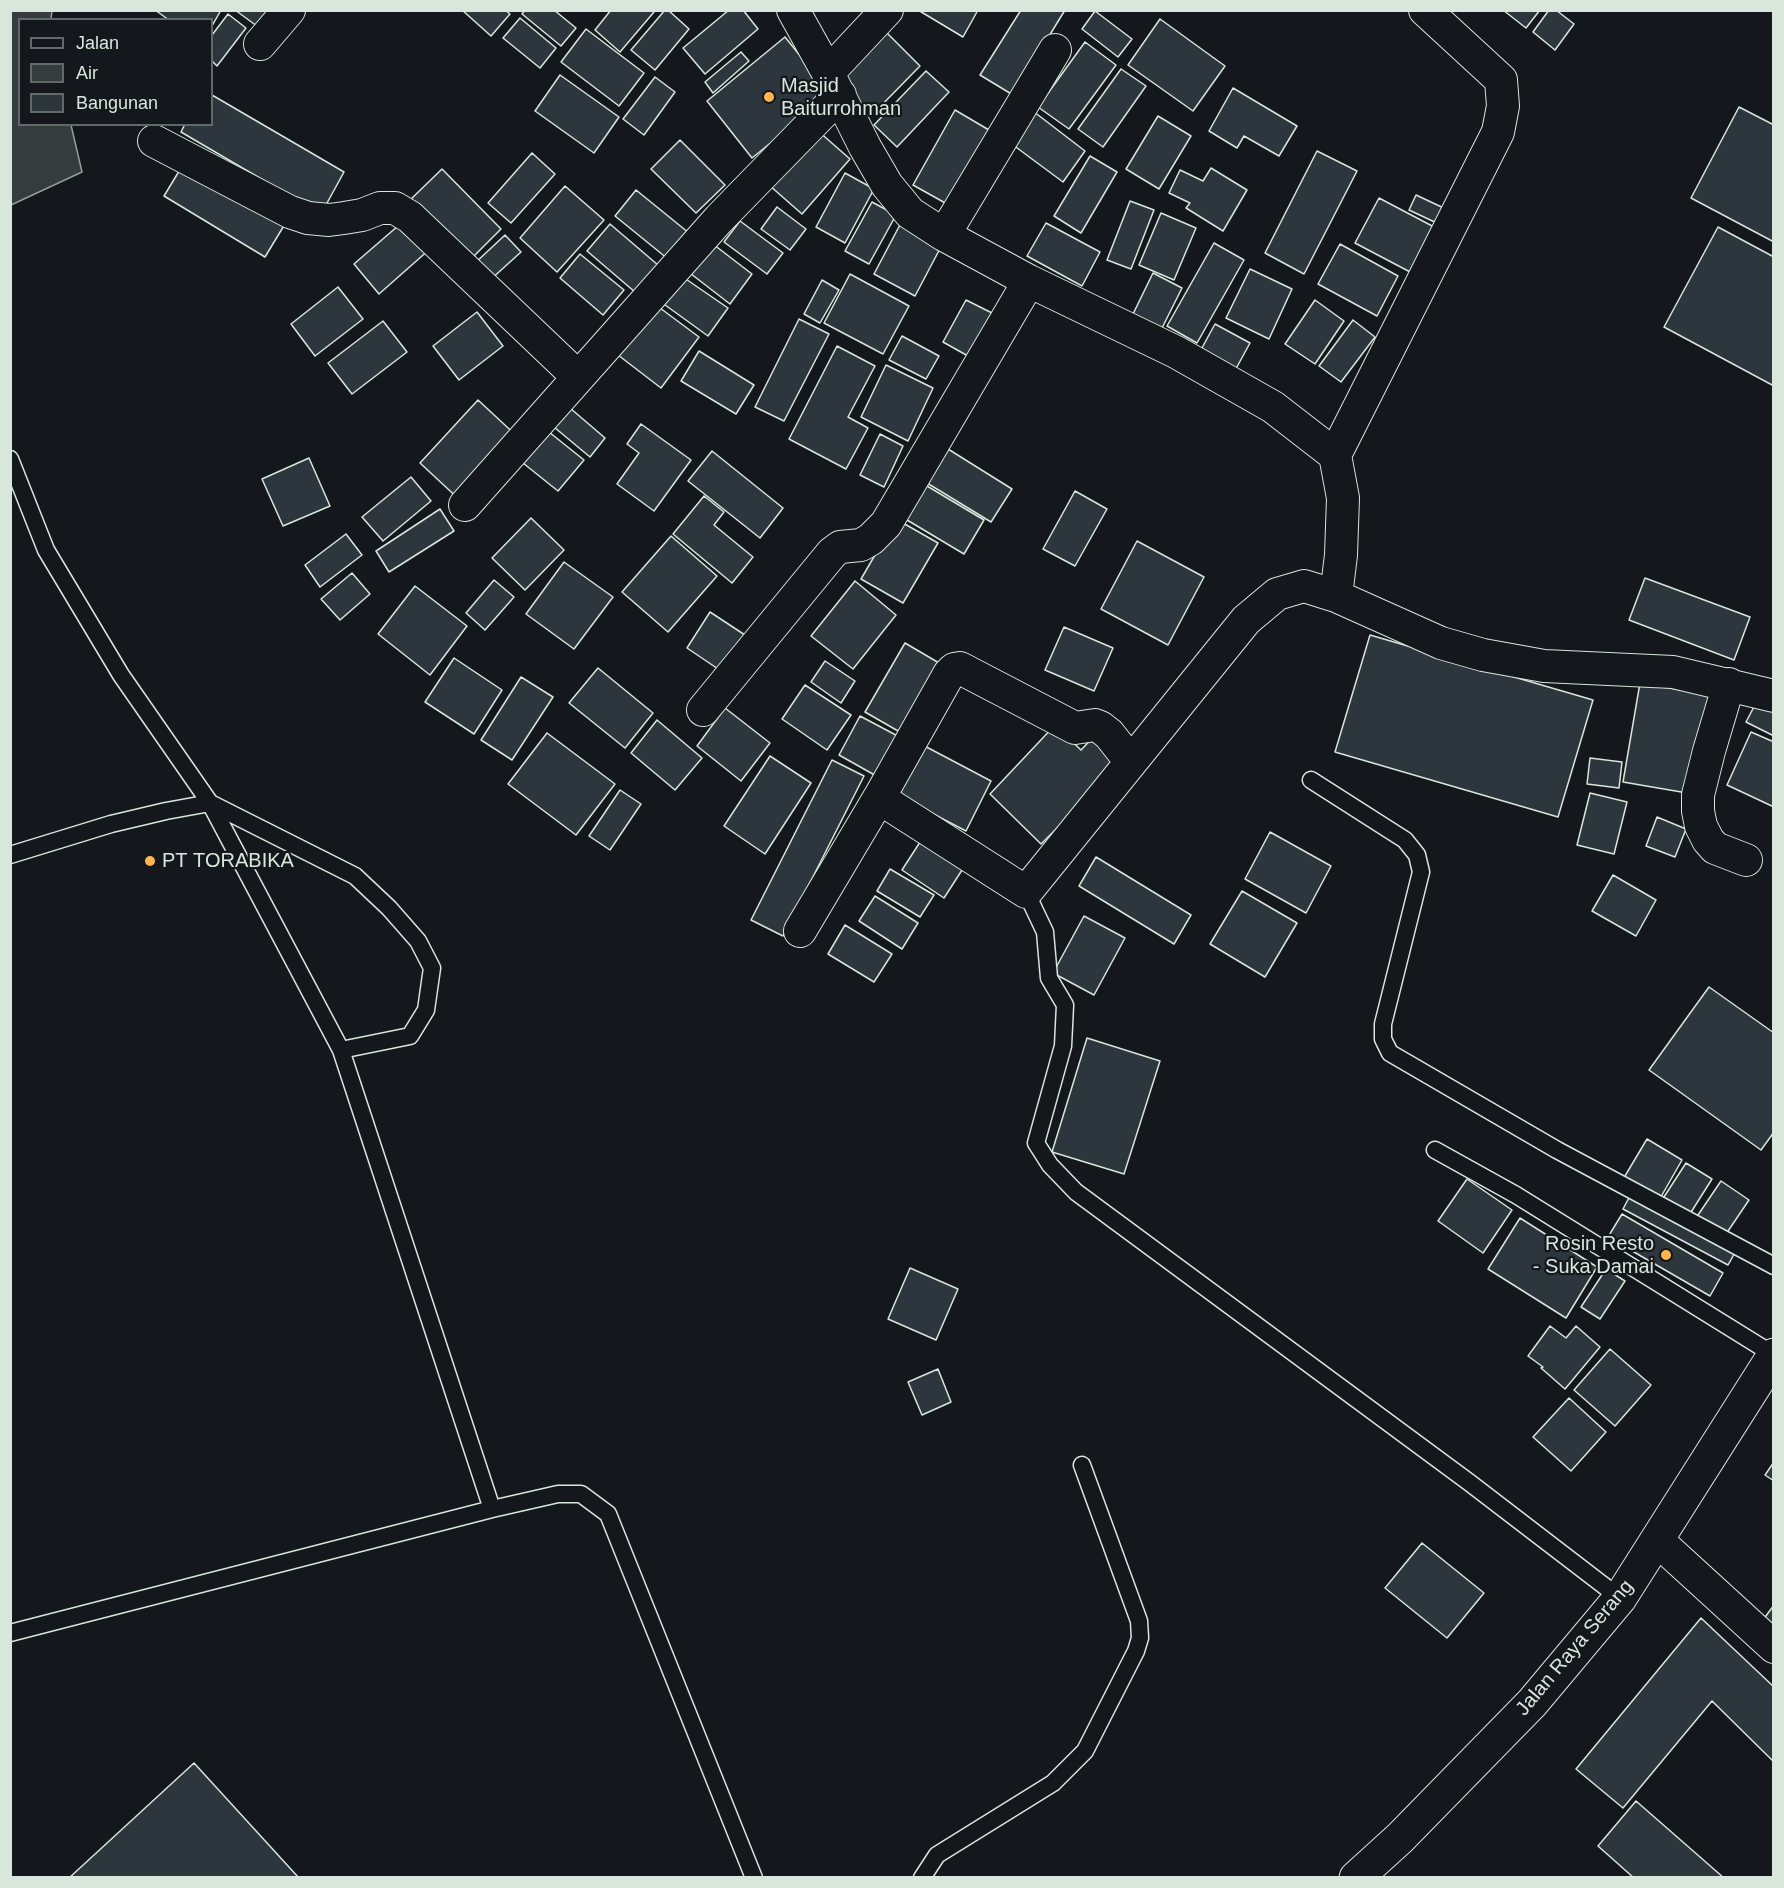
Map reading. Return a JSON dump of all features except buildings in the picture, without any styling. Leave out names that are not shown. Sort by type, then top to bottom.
[{"type":"highway","name":"Jalan Raya Serang","points":[[1356,1878],[1400,1839],[1532,1703],[1620,1598],[1773,1355]]},
{"type":"street","points":[[260,44],[289,10]]},
{"type":"street","points":[[793,10],[834,84],[865,147],[887,185],[910,213],[944,235],[1029,281],[1176,352],[1273,407],[1335,455]]},
{"type":"street","points":[[465,505],[719,219],[834,84],[886,10]]},
{"type":"street","points":[[1336,596],[1341,555],[1343,498],[1335,455],[1498,132],[1503,106],[1501,80],[1425,10]]},
{"type":"street","points":[[944,235],[1055,50]]},
{"type":"street","points":[[154,141],[290,212],[308,218],[329,220],[362,215],[380,208],[395,208],[410,217],[578,377]]},
{"type":"street","points":[[702,710],[832,553],[840,547],[861,545],[872,539],[886,525],[1029,281]]},
{"type":"street","points":[[879,798],[1026,892],[1246,620],[1277,594],[1304,586],[1336,596],[1442,643],[1483,656],[1544,666],[1673,672],[1773,696]]},
{"type":"street","points":[[800,931],[954,669],[960,668],[1075,728],[1095,725],[1100,727],[1109,734],[1131,762]]},
{"type":"street","points":[[1729,684],[1706,762],[1698,795],[1698,811],[1701,826],[1715,848],[1746,860]]},
{"type":"street","points":[[1658,1540],[1773,1647]]},
{"type":"lane","points":[[10,459],[46,550],[121,675],[210,803],[341,1050],[492,1509]]},
{"type":"lane","points":[[1311,780],[1405,840],[1417,855],[1421,872],[1383,1024],[1383,1039],[1390,1053],[1557,1150],[1773,1266]]},
{"type":"lane","points":[[10,855],[111,824],[210,803],[355,876],[418,941],[432,968],[426,1010],[410,1036],[341,1050]]},
{"type":"lane","points":[[1026,892],[1045,932],[1049,978],[1065,1005],[1063,1046],[1036,1143],[1050,1165],[1076,1192],[1451,1469],[1620,1598]]},
{"type":"lane","points":[[1435,1150],[1516,1195],[1773,1355]]},
{"type":"lane","points":[[922,1878],[937,1855],[1053,1783],[1085,1750],[1136,1651],[1140,1638],[1139,1621],[1082,1465]]},
{"type":"lane","points":[[10,1633],[492,1509],[558,1494],[581,1494],[608,1514],[754,1878]]},
{"type":"water","points":[[10,11],[52,11],[51,18],[18,18],[18,126],[71,126],[82,172],[11,205]]},
{"type":"place","name":"Masjid Baiturrohman","points":[[769,97]]},
{"type":"place","name":"PT TORABIKA","points":[[150,861]]},
{"type":"place","name":"Rosin Resto - Suka Damai","points":[[1666,1255]]}]
